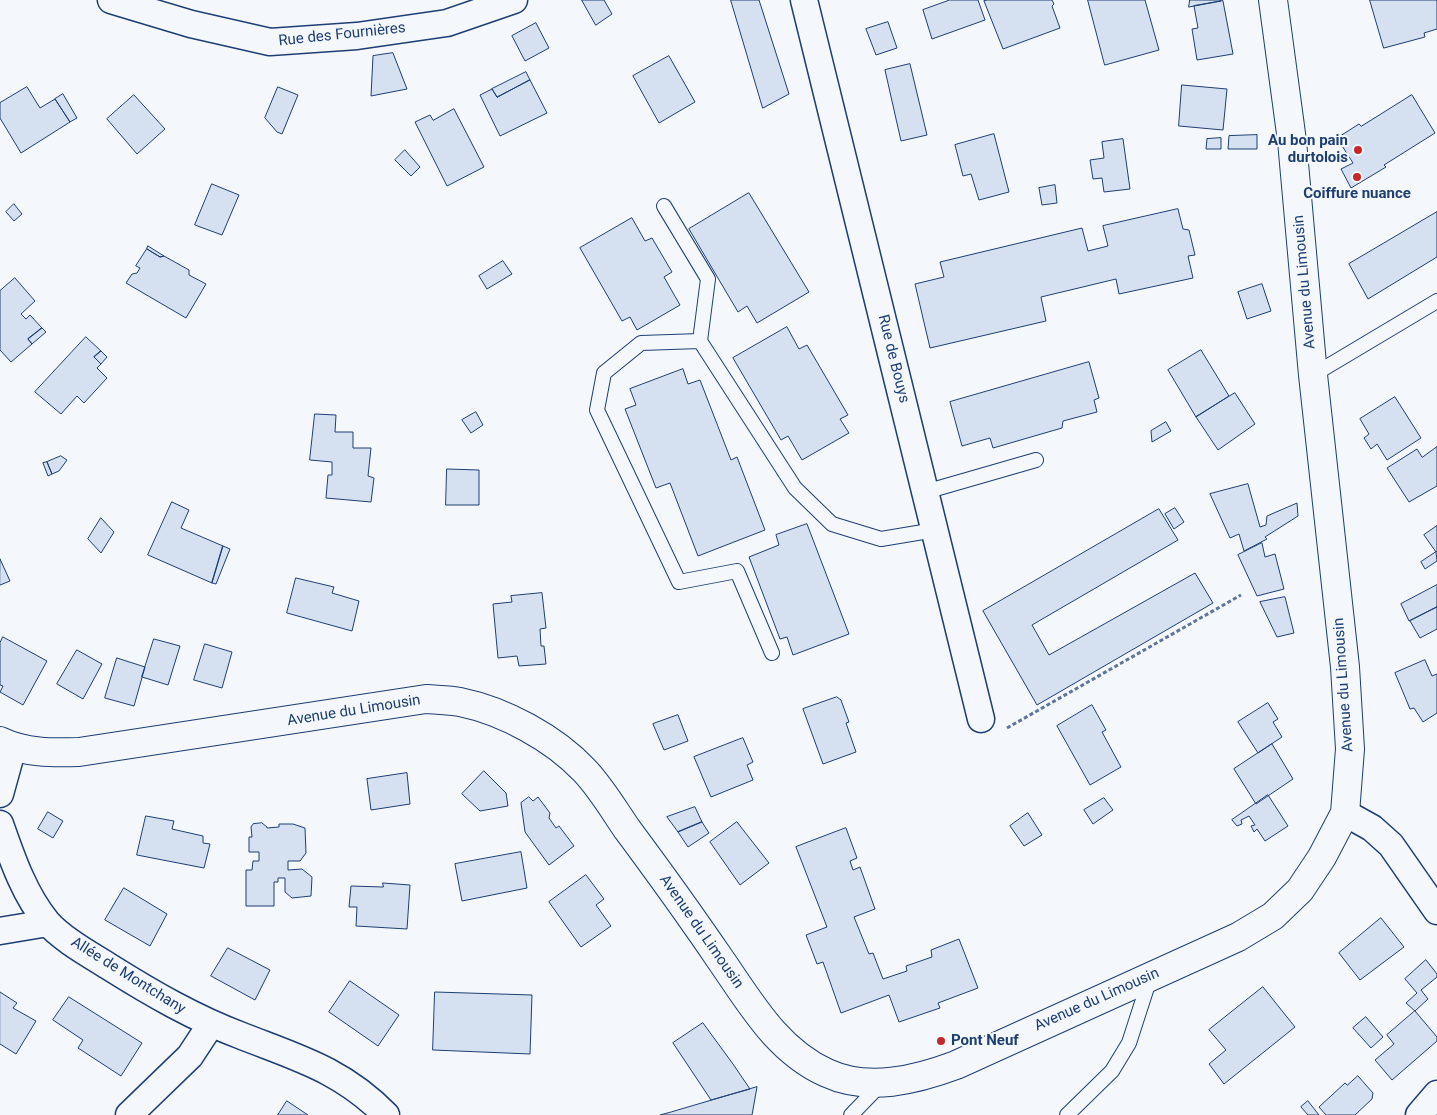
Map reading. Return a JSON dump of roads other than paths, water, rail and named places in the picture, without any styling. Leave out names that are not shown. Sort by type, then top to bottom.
[{"type":"main road","name":"Avenue du Limousin","points":[[6,744],[45,753],[79,752],[426,699],[460,702],[493,712],[531,730],[561,750],[585,771],[679,900],[775,1037],[798,1056],[827,1073],[851,1081],[882,1082],[908,1080],[932,1074],[956,1065],[1238,937],[1273,916],[1300,890],[1322,857],[1345,813],[1350,749],[1345,667],[1314,375],[1292,141],[1273,0]]},
{"type":"street","name":"Rue des Fournières","points":[[111,0],[191,24],[270,42],[356,36],[447,23],[512,0]]},
{"type":"street","name":"Rue de Bouys","points":[[804,0],[981,719]]},
{"type":"street","points":[[0,794],[6,744]]},
{"type":"street","points":[[1345,813],[1372,828],[1391,844],[1437,912]]},
{"type":"street","name":"Allée de Montchany","points":[[0,824],[13,861],[32,900],[48,923],[80,949],[193,1016],[320,1067],[345,1080],[370,1099],[386,1115]]},
{"type":"street","points":[[0,931],[48,923]]},
{"type":"street","points":[[129,1115],[190,1056],[212,1024]]},
{"type":"street","points":[[1419,1115],[1437,1094]]},
{"type":"lane","points":[[664,206],[708,279],[700,341],[794,488],[832,524],[881,539],[935,530]]},
{"type":"lane","points":[[1314,375],[1437,301]]},
{"type":"lane","points":[[700,341],[641,343],[604,373],[597,410],[680,582],[738,571],[772,654]]},
{"type":"lane","points":[[925,492],[1036,460]]},
{"type":"lane","points":[[1067,1115],[1112,1071],[1129,1043],[1151,975]]},
{"type":"lane","points":[[851,1115],[882,1082]]},
{"type":"place","name":"Au bon pain durtolois","points":[[1358,150]]},
{"type":"place","name":"Coiffure nuance","points":[[1357,177]]},
{"type":"place","name":"Pont Neuf","points":[[941,1041]]}]
